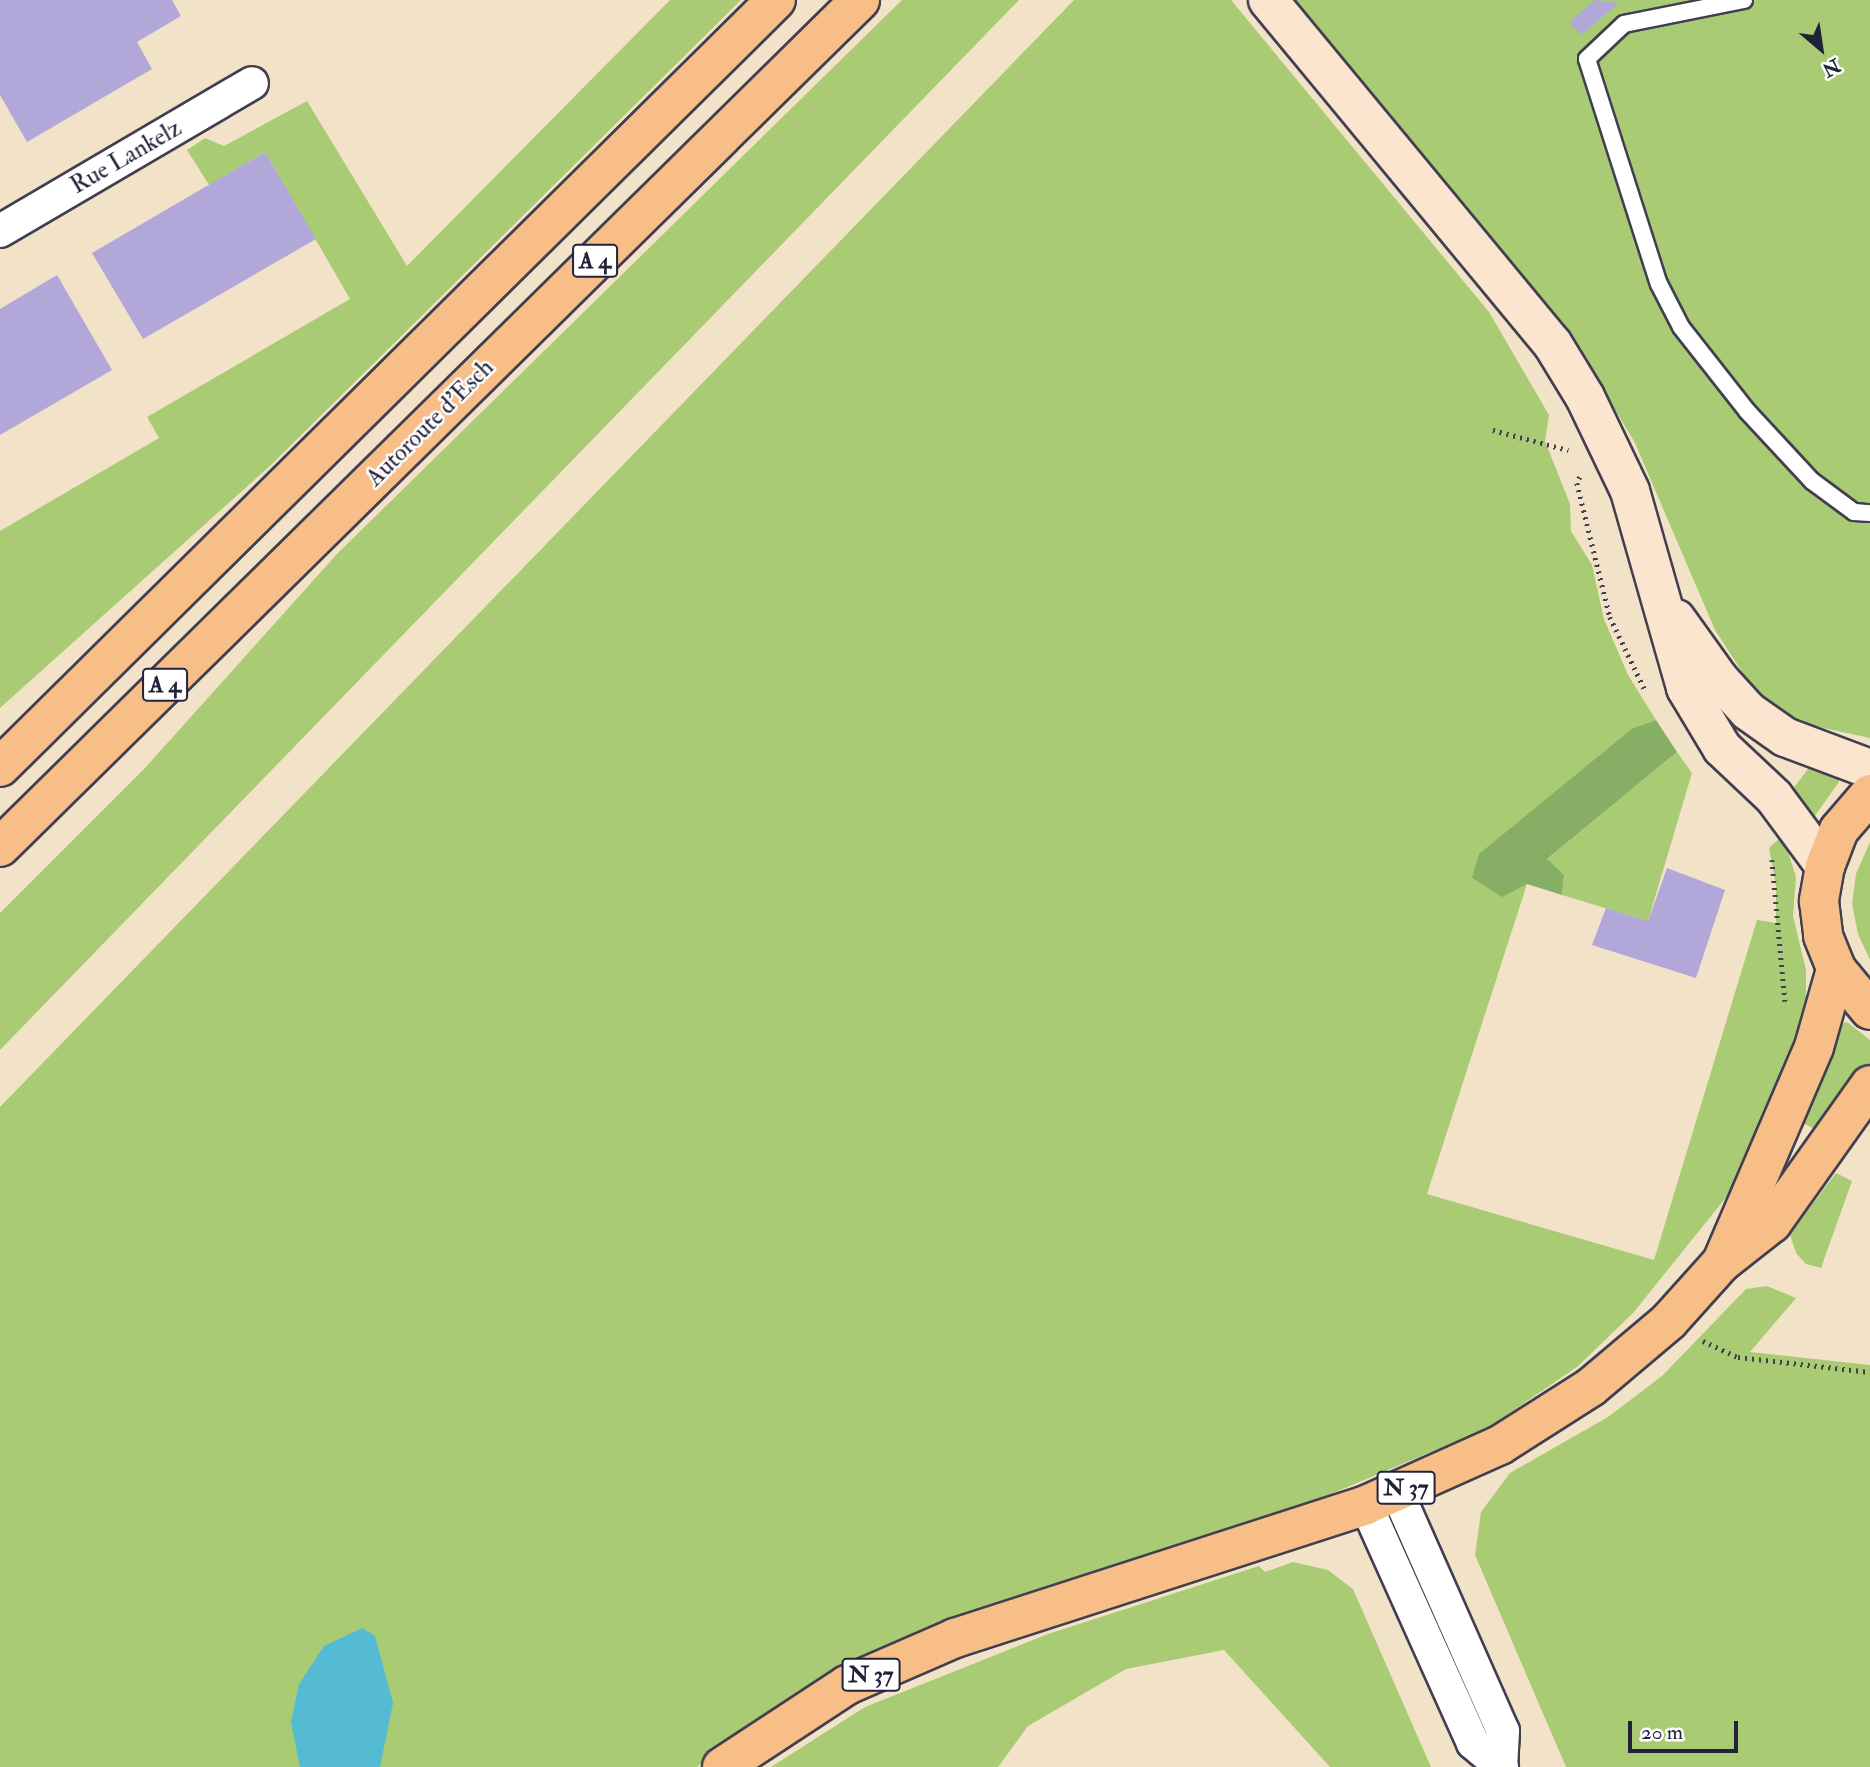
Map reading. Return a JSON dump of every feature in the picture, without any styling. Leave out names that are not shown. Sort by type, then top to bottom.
[{"type":"main road","name":"A 4","points":[[0,767],[776,0]]},
{"type":"main road","name":"Autoroute d'Esch","points":[[0,847],[860,0]]},
{"type":"main road","points":[[1268,0],[1552,343],[1601,453],[1630,491],[1654,586],[1686,688],[1722,748],[1774,797],[1825,866]]},
{"type":"main road","points":[[1654,586],[1718,679],[1748,711],[1785,737],[1870,769]]},
{"type":"main road","points":[[1870,794],[1839,830],[1825,866],[1822,924],[1836,969],[1870,1010]]},
{"type":"main road","name":"N 37","points":[[1721,1263],[1814,1048],[1836,969]]},
{"type":"main road","name":"N 37","points":[[722,1767],[847,1685],[955,1638],[1381,1498],[1500,1446],[1591,1387],[1669,1321],[1721,1263],[1772,1223],[1870,1085]]},
{"type":"street","name":"Rue Lankelz","points":[[0,231],[252,83]]},
{"type":"street","points":[[1381,1498],[1473,1743],[1502,1766]]},
{"type":"lane","points":[[1744,0],[1624,24],[1587,59],[1659,284],[1682,327],[1747,411],[1812,481],[1854,512],[1870,513]]},
{"type":"path","points":[[1493,430],[1601,453],[1577,483],[1611,617],[1648,696]]},
{"type":"path","points":[[1769,848],[1784,971],[1783,1016]]},
{"type":"path","points":[[1669,1321],[1738,1357],[1870,1372]]},
{"type":"green space","points":[[670,0],[741,0],[271,465],[0,708],[0,531],[159,438],[147,417],[350,299],[265,152],[209,185],[187,150],[205,138],[224,146],[307,101],[407,266]]},
{"type":"green space","points":[[902,0],[1019,0],[0,1050],[0,913],[145,768],[337,554]]},
{"type":"green space","points":[[1074,0],[1231,0],[1489,312],[1549,415],[1545,441],[1570,504],[1571,531],[1592,565],[1604,619],[1628,675],[1656,720],[1633,728],[1527,884],[1427,1194],[1654,1260],[1757,920],[1776,923],[1776,886],[1769,848],[1783,835],[1796,877],[1793,916],[1806,970],[1806,1004],[1799,1039],[1766,1125],[1732,1190],[1633,1313],[1577,1367],[1486,1429],[1314,1501],[951,1619],[723,1744],[697,1767],[0,1767],[0,1107]]},
{"type":"green space","points":[[1292,0],[1870,0],[1870,738],[1796,722],[1752,687],[1715,630],[1635,443],[1568,331]]},
{"type":"green space","points":[[1656,720],[1677,752],[1547,859],[1564,875],[1562,895],[1527,884],[1502,897],[1472,878],[1479,854],[1633,728]]},
{"type":"green space","points":[[1677,752],[1692,773],[1648,921],[1562,895],[1564,875],[1546,860]]},
{"type":"green space","points":[[1810,766],[1838,776],[1839,782],[1814,817],[1805,816],[1790,793]]},
{"type":"green space","points":[[1870,842],[1870,960],[1858,934],[1852,904],[1856,874]]},
{"type":"green space","points":[[1847,1022],[1870,1040],[1870,1069],[1821,1132],[1801,1122],[1837,1025]]},
{"type":"green space","points":[[1836,1173],[1852,1181],[1821,1268],[1806,1264],[1796,1253],[1790,1234]]},
{"type":"green space","points":[[1767,1286],[1796,1298],[1750,1352],[1870,1365],[1870,1767],[1566,1767],[1475,1555],[1481,1512],[1510,1473],[1608,1417],[1662,1376],[1746,1289]]},
{"type":"green space","points":[[1293,1562],[1328,1570],[1353,1589],[1431,1767],[1330,1767],[1224,1650],[1126,1669],[1028,1726],[998,1767],[771,1767],[865,1707],[1048,1634],[1259,1566],[1265,1572]]},
{"type":"water","points":[[362,1628],[375,1636],[393,1703],[380,1767],[300,1767],[291,1722],[299,1684],[324,1646]]},
{"type":"building","points":[[0,0],[172,0],[181,16],[137,42],[152,69],[27,142],[0,95]]},
{"type":"building","points":[[1595,0],[1619,3],[1581,35],[1569,22]]},
{"type":"building","points":[[265,152],[316,239],[143,339],[92,253]]},
{"type":"building","points":[[57,275],[112,370],[0,435],[0,309]]},
{"type":"building","points":[[1667,868],[1725,890],[1696,978],[1592,945],[1606,908],[1648,921]]}]
